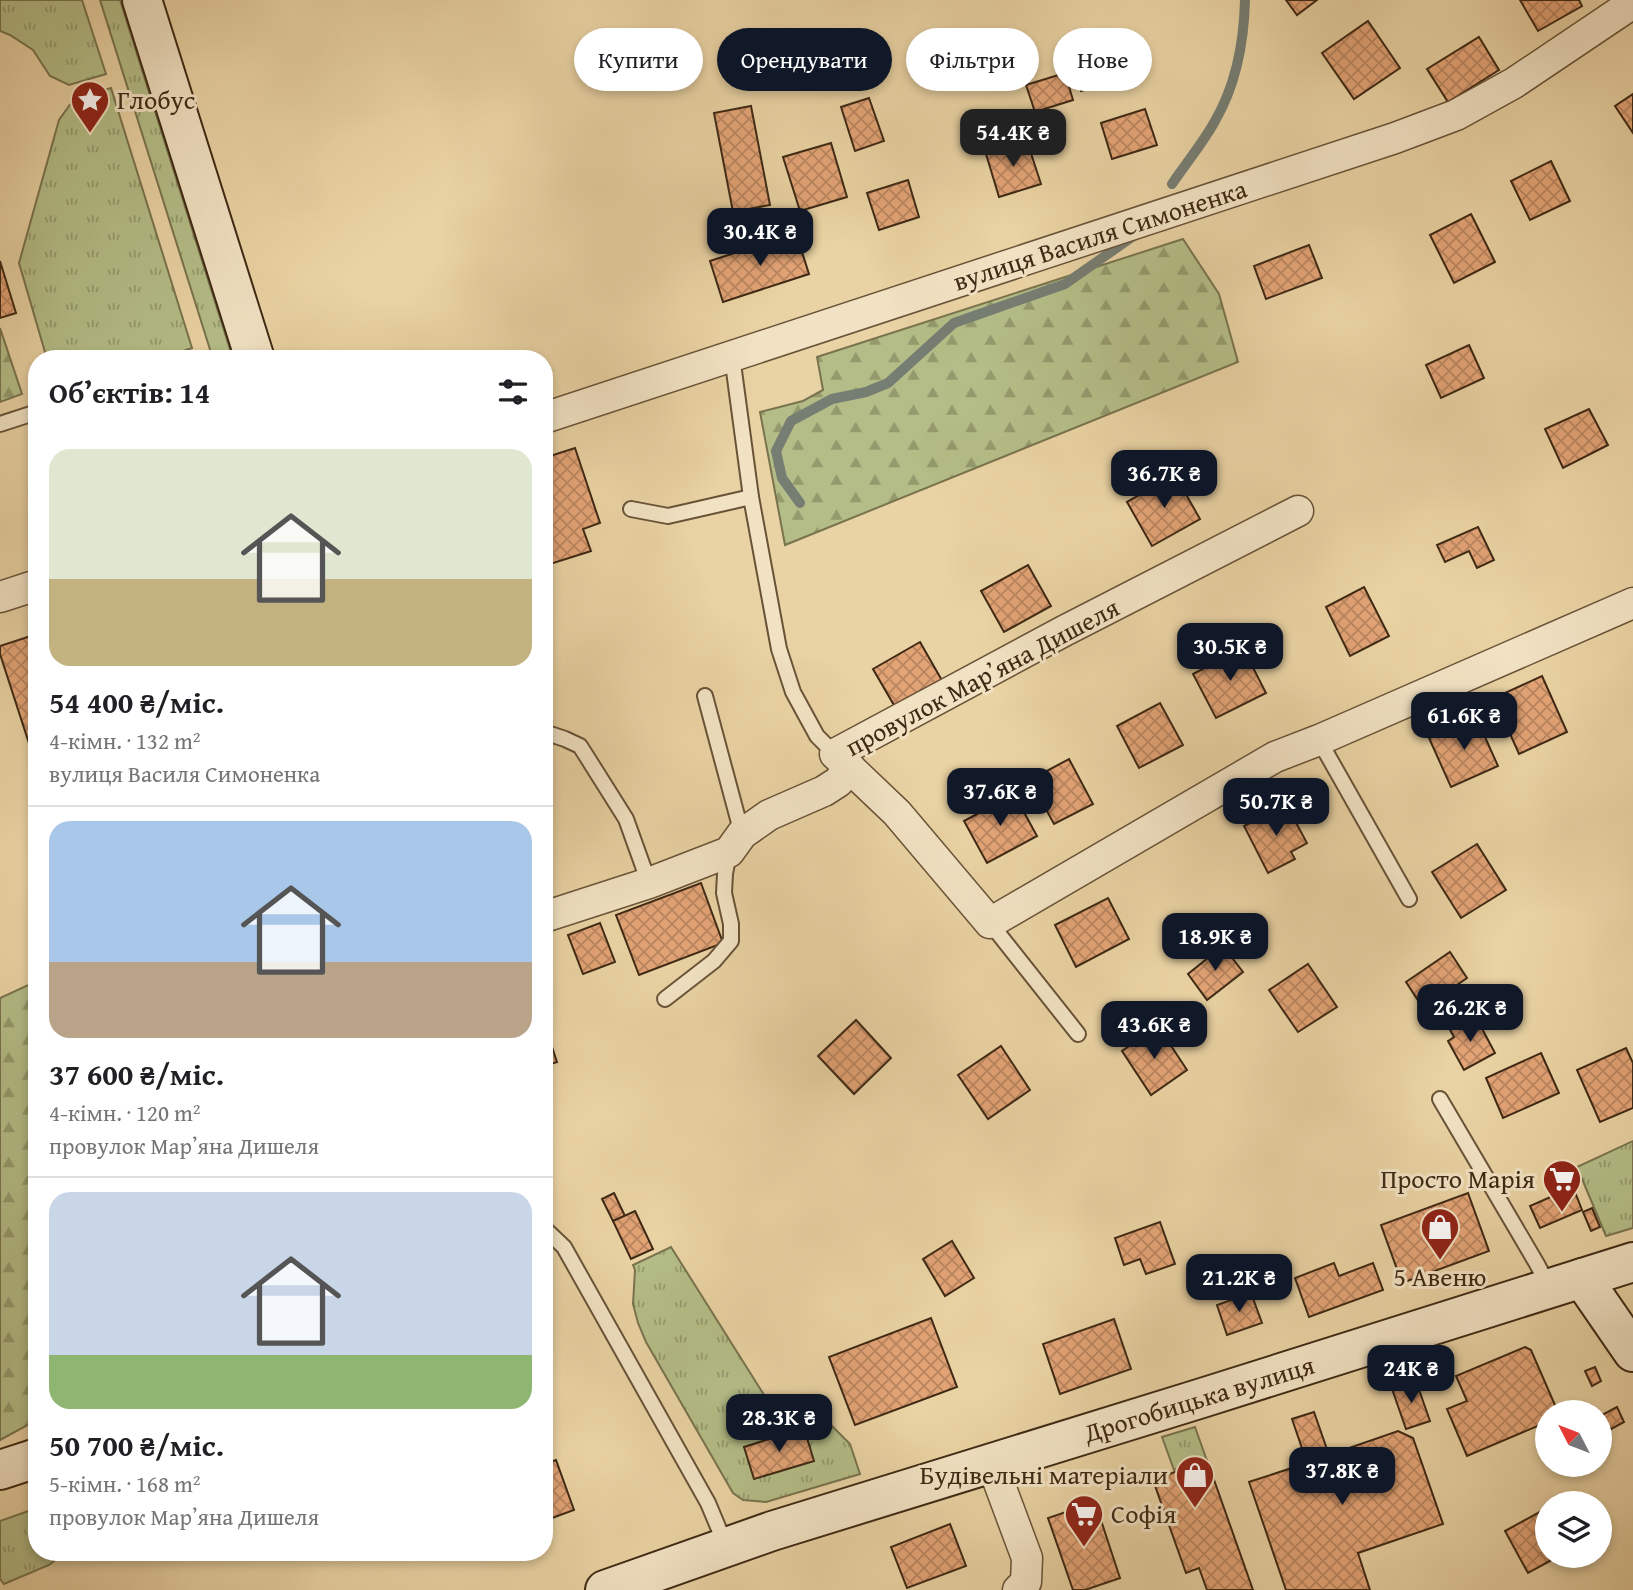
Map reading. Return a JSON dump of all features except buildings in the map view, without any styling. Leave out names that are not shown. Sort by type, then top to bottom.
[{"type":"street","points":[[142,0],[252,350]]},
{"type":"street","name":"вулиця Василя Симоненка","points":[[553,415],[1395,138],[1457,115],[1514,83],[1633,3]]},
{"type":"street","name":"провулок Марʼяна Дишеля","points":[[990,923],[897,813],[843,761],[1064,631],[1298,511]]},
{"type":"street","points":[[0,597],[28,588]]},
{"type":"street","points":[[990,923],[1275,757],[1320,740],[1633,603]]},
{"type":"street","points":[[553,914],[649,883],[736,843],[769,815],[838,782],[843,761]]},
{"type":"street","name":"Дрогобицька вулиця","points":[[610,1589],[772,1531],[1633,1262]]},
{"type":"street","points":[[1565,1283],[1633,1352]]},
{"type":"street","points":[[0,1470],[28,1461]]},
{"type":"street","points":[[992,1464],[1027,1558],[1026,1582],[1018,1590]]},
{"type":"lane","points":[[732,356],[751,497],[779,649],[793,692],[817,736],[843,761]]},
{"type":"lane","points":[[0,424],[28,415]]},
{"type":"lane","points":[[631,509],[668,516],[751,497]]},
{"type":"lane","points":[[665,999],[714,961],[731,941],[731,924],[724,893],[725,874],[736,843],[705,696]]},
{"type":"lane","points":[[553,735],[580,746],[626,819],[649,883]]},
{"type":"lane","points":[[1320,740],[1409,899]]},
{"type":"lane","points":[[990,923],[1078,1034]]},
{"type":"lane","points":[[1440,1099],[1537,1264],[1565,1283]]},
{"type":"lane","points":[[553,1237],[564,1247],[708,1503],[727,1547]]},
{"type":"green space","points":[[0,0],[82,0],[106,74],[69,85],[50,76],[33,50],[0,31]]},
{"type":"green space","points":[[100,0],[120,0],[230,350],[210,350]]},
{"type":"green space","points":[[111,88],[192,348],[44,350],[19,263],[59,120],[74,99]]},
{"type":"green space","points":[[1183,239],[1219,294],[1238,362],[785,545],[760,412],[803,401],[823,390],[817,357]]},
{"type":"green space","points":[[0,328],[22,394],[0,402]]},
{"type":"green space","points":[[28,985],[28,1425],[0,1440],[0,998]]},
{"type":"green space","points":[[1633,1141],[1633,1228],[1606,1236],[1577,1167]]},
{"type":"green space","points":[[671,1247],[776,1414],[806,1400],[850,1444],[860,1474],[766,1502],[743,1500],[733,1493],[646,1342],[633,1304],[633,1265]]},
{"type":"green space","points":[[1195,1427],[1206,1458],[1174,1470],[1162,1437]]},
{"type":"green space","points":[[28,1511],[28,1561],[54,1561],[4,1584],[0,1579],[0,1521]]},
{"type":"waterway","points":[[1172,184],[1210,129],[1228,93],[1241,47],[1245,0]]},
{"type":"waterway","points":[[800,503],[782,478],[776,451],[791,421],[832,399],[866,392],[888,383],[954,323],[1065,284],[1135,235]]},
{"type":"place","name":"Глобус","points":[[90,134]]},
{"type":"place","name":"Просто Марія","points":[[1562,1213]]},
{"type":"place","name":"5 Авеню","points":[[1440,1261]]},
{"type":"place","name":"Будівельні матеріали","points":[[1195,1509]]},
{"type":"place","name":"Софія","points":[[1084,1548]]}]
